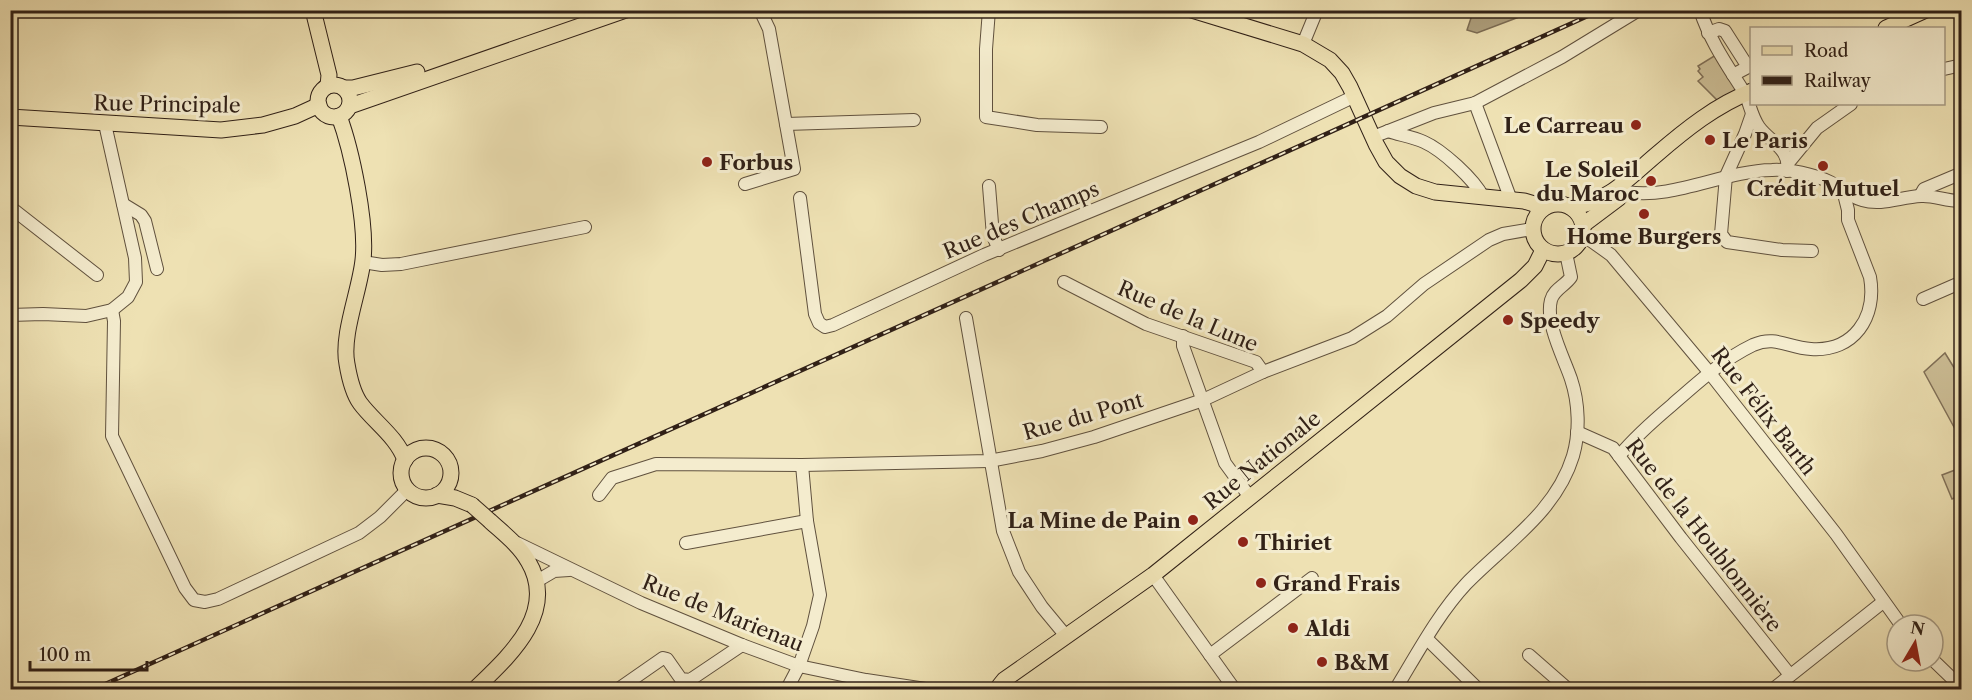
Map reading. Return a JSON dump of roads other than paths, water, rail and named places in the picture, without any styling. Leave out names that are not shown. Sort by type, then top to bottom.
[{"type":"main road","points":[[313,10],[328,75],[336,87],[349,96],[344,111],[364,238],[363,262],[347,342],[346,362],[359,401],[386,431],[402,452],[405,460]]},
{"type":"main road","points":[[476,61],[353,88],[336,87],[319,96],[319,105],[329,116],[344,111],[367,98],[464,67],[626,10]]},
{"type":"main road","points":[[1192,10],[1302,44],[1322,54],[1336,66],[1355,96],[1386,162],[1400,176],[1416,186],[1435,192],[1530,202],[1540,210]]},
{"type":"main road","points":[[1888,27],[1926,10]]},
{"type":"main road","points":[[1571,207],[1602,198],[1684,132],[1722,106],[1748,93]]},
{"type":"main road","name":"Rue Principale","points":[[10,117],[221,130],[263,125],[288,118],[319,105]]},
{"type":"main road","points":[[1583,230],[1579,214],[1571,207],[1557,203],[1540,210],[1534,218],[1532,229],[1533,236],[1543,250],[1558,255],[1575,248],[1583,230],[1627,192],[1642,167]]},
{"type":"main road","name":"Rue Nationale","points":[[996,690],[1000,683],[1153,575],[1521,280],[1535,266],[1543,250]]},
{"type":"main road","points":[[386,431],[422,448],[430,448],[444,456],[449,462],[448,485],[437,495]]},
{"type":"main road","points":[[422,448],[405,460],[402,475],[408,489],[422,497],[437,495],[455,498],[472,505]]},
{"type":"main road","points":[[450,478],[472,505],[511,540],[527,559],[537,581],[534,615],[519,645],[474,690]]},
{"type":"street","points":[[745,184],[794,169],[770,29],[760,10]]},
{"type":"street","points":[[989,10],[986,117],[1037,125],[1101,127]]},
{"type":"street","points":[[1302,44],[1317,10]]},
{"type":"street","points":[[1373,137],[1441,110],[1476,103],[1562,57],[1640,10]]},
{"type":"street","points":[[1700,10],[1708,33],[1733,75],[1748,93]]},
{"type":"street","points":[[1708,33],[1719,29],[1725,31],[1748,67],[1733,75]]},
{"type":"street","points":[[1945,69],[1962,64]]},
{"type":"street","name":"Rue des Champs","points":[[800,198],[814,314],[819,323],[825,327],[999,249],[1259,142],[1355,96]]},
{"type":"street","points":[[1476,103],[1510,200]]},
{"type":"street","points":[[1750,105],[1759,127],[1785,153],[1788,166]]},
{"type":"street","points":[[1788,166],[1817,128],[1850,105]]},
{"type":"street","points":[[1752,114],[1726,176],[1721,234],[1727,242],[1782,250],[1812,251]]},
{"type":"street","points":[[786,124],[914,120]]},
{"type":"street","points":[[10,315],[86,316],[112,310],[128,297],[136,282],[135,258],[105,124]]},
{"type":"street","points":[[1388,131],[1429,145],[1455,165],[1478,188],[1483,197]]},
{"type":"street","points":[[1627,192],[1655,193],[1726,176],[1788,166],[1815,176],[1844,197],[1877,204],[1920,196],[1962,201]]},
{"type":"street","points":[[1920,196],[1924,189],[1962,173]]},
{"type":"street","name":"Rue des Champs","points":[[989,186],[993,236],[999,249]]},
{"type":"street","points":[[1844,197],[1859,199]]},
{"type":"street","points":[[1619,456],[1634,438],[1709,372],[1753,345],[1767,341],[1783,341],[1812,349],[1833,347],[1850,339],[1859,329],[1869,311],[1872,286],[1848,220],[1844,197]]},
{"type":"street","points":[[123,204],[141,215],[146,221],[157,269]]},
{"type":"street","points":[[10,207],[97,275]]},
{"type":"street","points":[[363,262],[382,265],[401,264],[585,227]]},
{"type":"street","name":"Rue du Pont","points":[[599,495],[612,478],[656,464],[802,465],[989,461],[1042,451],[1094,437],[1203,400],[1263,372],[1352,338],[1387,316],[1424,284],[1489,240],[1503,234],[1532,229]]},
{"type":"street","name":"Rue Félix Barth","points":[[1583,230],[1611,255],[1709,372],[1836,534],[1892,613]]},
{"type":"street","points":[[1395,690],[1427,639],[1467,584],[1524,531],[1558,489],[1573,456],[1577,432],[1575,395],[1555,336],[1551,311],[1551,301],[1556,291],[1571,277],[1566,253]]},
{"type":"street","name":"Rue de la Lune","points":[[1064,282],[1146,324],[1256,362],[1263,372]]},
{"type":"street","points":[[1923,299],[1962,282]]},
{"type":"street","points":[[112,310],[114,321],[112,435],[185,588],[194,600],[205,602],[218,599],[359,533],[380,517],[408,489]]},
{"type":"street","points":[[966,318],[989,461],[1003,531],[1019,572],[1042,607],[1066,636]]},
{"type":"street","points":[[1184,336],[1183,346],[1225,463],[1250,496]]},
{"type":"street","name":"Rue de la Houblonnière","points":[[1577,432],[1613,448],[1790,675]]},
{"type":"street","points":[[785,690],[799,666],[813,626],[820,595],[807,521],[802,465]]},
{"type":"street","points":[[686,543],[807,521]]},
{"type":"street","name":"Rue de Marienau","points":[[511,540],[641,603],[799,666],[866,680],[932,690]]},
{"type":"street","points":[[537,581],[554,571],[570,570]]},
{"type":"street","points":[[1153,575],[1235,690]]},
{"type":"street","points":[[1210,654],[1312,578]]},
{"type":"street","points":[[1772,690],[1883,602]]},
{"type":"street","points":[[1427,639],[1479,690]]},
{"type":"street","points":[[617,690],[663,658],[667,659],[681,679],[690,680],[742,645]]},
{"type":"street","points":[[1529,655],[1569,690]]},
{"type":"street","points":[[1945,672],[1962,688]]},
{"type":"railway","points":[[92,690],[1601,10]]},
{"type":"place","name":"Le Carreau","points":[[1636,125]]},
{"type":"place","name":"Le Paris","points":[[1710,140]]},
{"type":"place","name":"Forbus","points":[[707,162]]},
{"type":"place","name":"Crédit Mutuel","points":[[1823,166]]},
{"type":"place","name":"Le Soleil du Maroc","points":[[1651,181]]},
{"type":"place","name":"Home Burgers","points":[[1644,214]]},
{"type":"place","name":"Speedy","points":[[1508,320]]},
{"type":"place","name":"La Mine de Pain","points":[[1193,520]]},
{"type":"place","name":"Thiriet","points":[[1243,542]]},
{"type":"place","name":"Grand Frais","points":[[1261,583]]},
{"type":"place","name":"Aldi","points":[[1293,628]]},
{"type":"place","name":"B&M","points":[[1322,662]]}]
